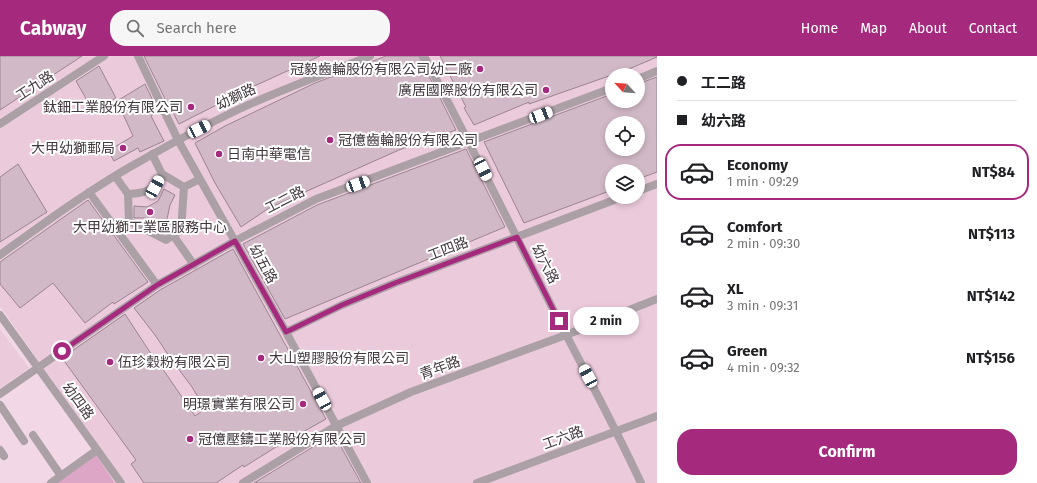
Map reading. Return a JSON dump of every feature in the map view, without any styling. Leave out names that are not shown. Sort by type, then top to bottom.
[{"type":"street","name":"工九路","points":[[0,124],[104,56]]},
{"type":"street","name":"幼五路","points":[[138,56],[178,140],[286,332],[367,483]]},
{"type":"street","name":"幼獅路","points":[[0,255],[89,192],[178,140],[259,100],[370,56]]},
{"type":"street","name":"幼六路","points":[[424,56],[470,142],[566,335],[617,431],[641,483]]},
{"type":"street","points":[[645,75],[657,71]]},
{"type":"street","name":"工二路","points":[[0,394],[157,285],[235,241],[316,199],[605,91]]},
{"type":"street","points":[[152,154],[162,174],[184,187]]},
{"type":"street","points":[[128,194],[142,194],[155,187],[162,174]]},
{"type":"street","points":[[115,176],[128,194],[129,221]]},
{"type":"street","points":[[184,187],[200,179]]},
{"type":"street","points":[[645,188],[657,184]]},
{"type":"street","points":[[129,221],[166,240],[181,230],[184,187]]},
{"type":"street","points":[[89,192],[157,285]]},
{"type":"street","name":"工四路","points":[[286,332],[342,305],[395,283],[605,203]]},
{"type":"street","points":[[116,229],[129,221]]},
{"type":"street","points":[[173,235],[194,265]]},
{"type":"street","name":"青年路","points":[[243,483],[336,426],[411,392],[566,335],[657,299]]},
{"type":"street","name":"幼四路","points":[[0,315],[121,483]]},
{"type":"street","points":[[0,405],[24,441]]},
{"type":"street","name":"工六路","points":[[477,483],[657,416]]},
{"type":"street","points":[[33,434],[61,476]]},
{"type":"street","points":[[51,483],[97,450]]},
{"type":"shaded area","points":[[0,56],[657,56],[657,483],[124,483],[0,306]]},
{"type":"shaded area","points":[[0,329],[29,368],[0,389]]},
{"type":"shaded area","points":[[96,455],[115,483],[57,483]]},
{"type":"building","points":[[0,56],[82,56],[0,110]]},
{"type":"building","name":"鈦鈿工業股份有限公司","points":[[144,56],[320,56],[250,88],[179,124]]},
{"type":"building","name":"冠億齒輪股份有限公司","points":[[386,56],[419,56],[456,130],[399,150],[269,208],[241,227],[215,183],[195,143],[225,126],[315,83]]},
{"type":"building","points":[[440,56],[657,56],[631,68],[605,68],[605,77],[529,104],[529,102],[474,125],[464,108],[466,107]]},
{"type":"building","points":[[99,66],[116,98],[93,111],[76,81]]},
{"type":"building","points":[[657,77],[657,172],[645,176],[645,164],[605,164],[605,193],[524,223],[484,142],[605,97],[605,108],[645,108],[645,81]]},
{"type":"building","points":[[145,84],[158,111],[151,116],[164,141],[140,152],[138,148],[114,161],[108,151],[133,136],[117,101]]},
{"type":"building","points":[[466,149],[505,227],[285,319],[243,244],[317,205]]},
{"type":"building","points":[[18,164],[47,212],[0,242],[0,177]]},
{"type":"building","name":"大甲幼獅工業區服務中心","points":[[164,189],[175,195],[170,205],[167,219],[174,228],[166,234],[161,231],[157,225],[146,218],[134,218],[134,206],[147,207],[158,201]]},
{"type":"building","points":[[88,200],[148,282],[114,304],[113,302],[85,323],[53,283],[20,308],[0,284],[0,262]]},
{"type":"building","points":[[233,249],[326,419],[244,467],[243,465],[216,483],[144,483],[131,464],[136,460],[62,358],[125,314],[161,369],[162,368],[195,416],[205,409],[192,387],[134,308],[160,290]]},
{"type":"building","points":[[334,434],[361,483],[254,483]]},
{"type":"place","name":"冠毅齒輪股份有限公司幼二廠","points":[[480,69]]},
{"type":"place","name":"廣居國際股份有限公司","points":[[546,90]]},
{"type":"place","name":"鈦鈿工業股份有限公司","points":[[191,107]]},
{"type":"place","name":"冠億齒輪股份有限公司","points":[[330,140]]},
{"type":"place","name":"大甲幼獅郵局","points":[[123,148]]},
{"type":"place","name":"日南中華電信","points":[[219,154]]},
{"type":"place","name":"大甲幼獅工業區服務中心","points":[[150,212]]},
{"type":"place","name":"大山塑膠股份有限公司","points":[[261,358]]},
{"type":"place","name":"伍珍穀粉有限公司","points":[[110,362]]},
{"type":"place","name":"明璟實業有限公司","points":[[303,404]]},
{"type":"place","name":"冠億壓鑄工業股份有限公司","points":[[190,439]]},
{"type":"route","points":[[62,351],[157,285],[235,241],[286,332],[342,305],[395,283],[517,237],[559,321]]}]
